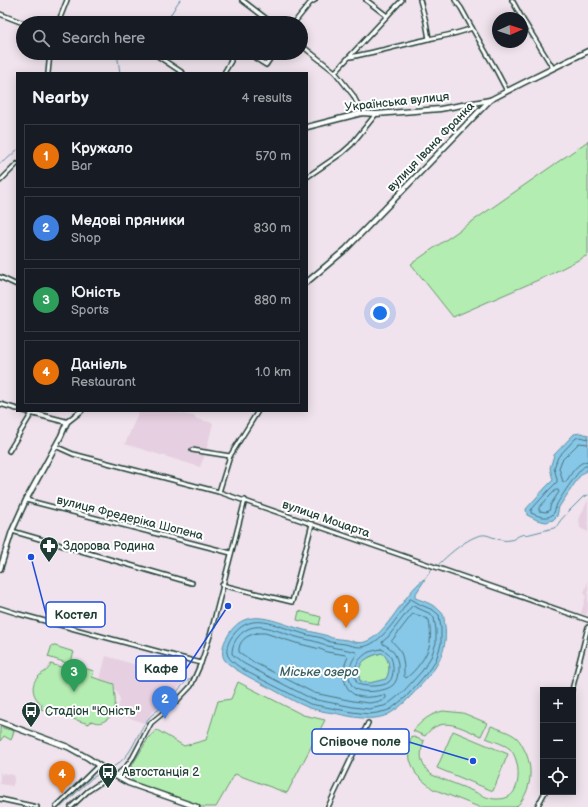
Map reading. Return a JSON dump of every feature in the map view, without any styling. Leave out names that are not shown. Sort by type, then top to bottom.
[{"type":"street","points":[[61,16],[67,0]]},
{"type":"street","points":[[242,0],[263,16]]},
{"type":"street","points":[[307,0],[310,3]]},
{"type":"street","points":[[300,16],[310,3],[315,0]]},
{"type":"street","points":[[366,0],[387,16]]},
{"type":"street","points":[[335,72],[402,0]]},
{"type":"street","points":[[420,0],[429,39]]},
{"type":"street","points":[[455,0],[496,68],[507,91]]},
{"type":"street","points":[[512,0],[519,12]]},
{"type":"street","points":[[0,14],[16,20]]},
{"type":"street","points":[[350,56],[454,34],[472,28]]},
{"type":"street","points":[[528,28],[553,68]]},
{"type":"street","points":[[308,51],[335,72],[353,95],[362,114]]},
{"type":"street","name":"вулиця Івана Франка","points":[[308,281],[346,249],[490,100],[588,51]]},
{"type":"street","points":[[48,72],[49,60]]},
{"type":"street","points":[[164,60],[182,72]]},
{"type":"street","points":[[225,72],[231,60]]},
{"type":"street","points":[[258,60],[266,65],[269,60]]},
{"type":"street","name":"Українська вулиця","points":[[308,127],[362,114],[440,109],[490,100]]},
{"type":"street","points":[[308,176],[351,145],[376,114]]},
{"type":"street","points":[[0,181],[16,165]]},
{"type":"street","points":[[0,277],[16,285]]},
{"type":"street","points":[[0,404],[16,409]]},
{"type":"street","points":[[9,450],[32,412],[67,422]]},
{"type":"street","points":[[0,569],[12,531],[26,500],[67,422],[80,412]]},
{"type":"street","points":[[219,492],[230,456],[257,412]]},
{"type":"street","name":"вулиця Моцарта","points":[[55,446],[73,454],[245,500],[588,620]]},
{"type":"street","points":[[192,450],[230,456]]},
{"type":"street","name":"вулиця Фредеріка Шопена","points":[[26,500],[231,553]]},
{"type":"street","points":[[71,807],[88,791],[122,771],[129,763],[145,737],[151,723],[175,703],[187,691],[193,682],[201,663],[213,622],[245,500]]},
{"type":"street","points":[[222,585],[292,602],[312,524]]},
{"type":"street","points":[[12,531],[192,583]]},
{"type":"street","points":[[0,608],[201,663]]},
{"type":"street","points":[[573,687],[588,627]]},
{"type":"street","points":[[0,722],[68,748],[88,758],[128,783],[197,807]]},
{"type":"street","points":[[328,807],[368,723]]},
{"type":"street","points":[[56,807],[99,765]]},
{"type":"street","points":[[537,807],[543,795]]},
{"type":"street","points":[[0,799],[37,807]]},
{"type":"shaded area","points":[[139,412],[172,412],[194,416],[197,419],[213,423],[206,452],[200,467],[125,444]]},
{"type":"shaded area","points":[[588,500],[588,532],[580,528],[579,519]]},
{"type":"shaded area","points":[[588,581],[588,610],[586,615],[581,613],[586,596],[584,593]]},
{"type":"shaded area","points":[[106,656],[185,680],[167,701],[151,713],[144,723],[116,713],[120,700],[117,691],[115,690],[115,684],[100,679]]},
{"type":"shaded area","points":[[0,772],[2,775],[3,773],[14,775],[13,786],[0,784]]},
{"type":"green space","points":[[588,141],[588,255],[545,277],[453,317],[411,264]]},
{"type":"green space","points":[[299,611],[321,617],[319,625],[297,620]]},
{"type":"green space","points":[[52,645],[74,652],[70,664],[48,657]]},
{"type":"green space","points":[[382,653],[387,658],[389,665],[389,672],[386,679],[370,683],[360,681],[359,670],[363,662]]},
{"type":"green space","points":[[51,664],[74,671],[76,666],[94,671],[92,677],[114,684],[115,709],[110,717],[100,723],[91,721],[89,724],[41,709],[42,704],[36,699],[33,688],[37,678],[48,669]]},
{"type":"green space","points":[[238,682],[303,715],[325,720],[287,793],[235,774],[216,807],[200,807],[135,783],[127,774],[149,737],[157,730],[184,746],[206,740],[218,701],[231,699]]},
{"type":"green space","points":[[443,711],[463,713],[487,723],[481,736],[459,727],[444,724],[431,729],[425,736],[413,731],[426,718]]},
{"type":"green space","points":[[491,726],[508,732],[517,738],[527,756],[530,779],[525,794],[516,807],[479,807],[433,789],[416,774],[410,760],[409,747],[411,736],[424,741],[421,751],[422,760],[425,767],[432,775],[488,798],[503,799],[508,797],[516,788],[518,768],[514,755],[509,748],[486,738]]},
{"type":"green space","points":[[0,727],[14,731],[11,740],[4,736],[0,741]]},
{"type":"green space","points":[[453,731],[508,754],[493,791],[437,768]]},
{"type":"water","points":[[581,433],[588,435],[588,469],[579,477],[559,507],[557,516],[553,520],[546,522],[537,520],[527,515],[526,509],[553,480],[550,468],[554,455],[574,434]]},
{"type":"water","name":"Міське озеро","points":[[424,579],[415,595],[415,598],[433,605],[443,615],[445,626],[445,644],[443,652],[431,674],[405,702],[381,717],[365,718],[349,716],[307,707],[242,673],[231,666],[223,657],[224,643],[233,628],[249,618],[268,619],[332,638],[358,643],[365,642],[373,638],[381,631],[416,586]],"holes":[[[382,653],[385,655],[389,665],[389,672],[386,679],[370,683],[360,681],[359,670],[363,662],[376,654]]]},
{"type":"waterway","points":[[170,16],[180,0]]},
{"type":"waterway","points":[[118,60],[120,72]]},
{"type":"waterway","points":[[0,163],[6,160],[16,151]]},
{"type":"waterway","points":[[439,564],[461,545],[480,535],[507,540],[521,535],[554,528],[583,497],[588,495]]},
{"type":"waterway","points":[[424,580],[432,569]]},
{"type":"waterway","points":[[109,769],[124,759],[150,716],[167,703],[183,685],[193,677]]},
{"type":"waterway","points":[[61,807],[92,778],[104,771]]},
{"type":"place","name":"Костел","points":[[31,557]]},
{"type":"place","name":"Здорова Родина","points":[[49,563]]},
{"type":"place","name":"Кафе","points":[[228,606]]},
{"type":"place","name":"Кружало","points":[[346,628]]},
{"type":"place","name":"Юність","points":[[74,692]]},
{"type":"place","name":"Медові пряники","points":[[165,719]]},
{"type":"place","name":"Стадіон \"Юність\"","points":[[31,728]]},
{"type":"place","name":"Співоче поле","points":[[473,761]]},
{"type":"place","name":"Автостанція 2","points":[[108,789]]},
{"type":"place","name":"Даніель","points":[[62,794]]}]
